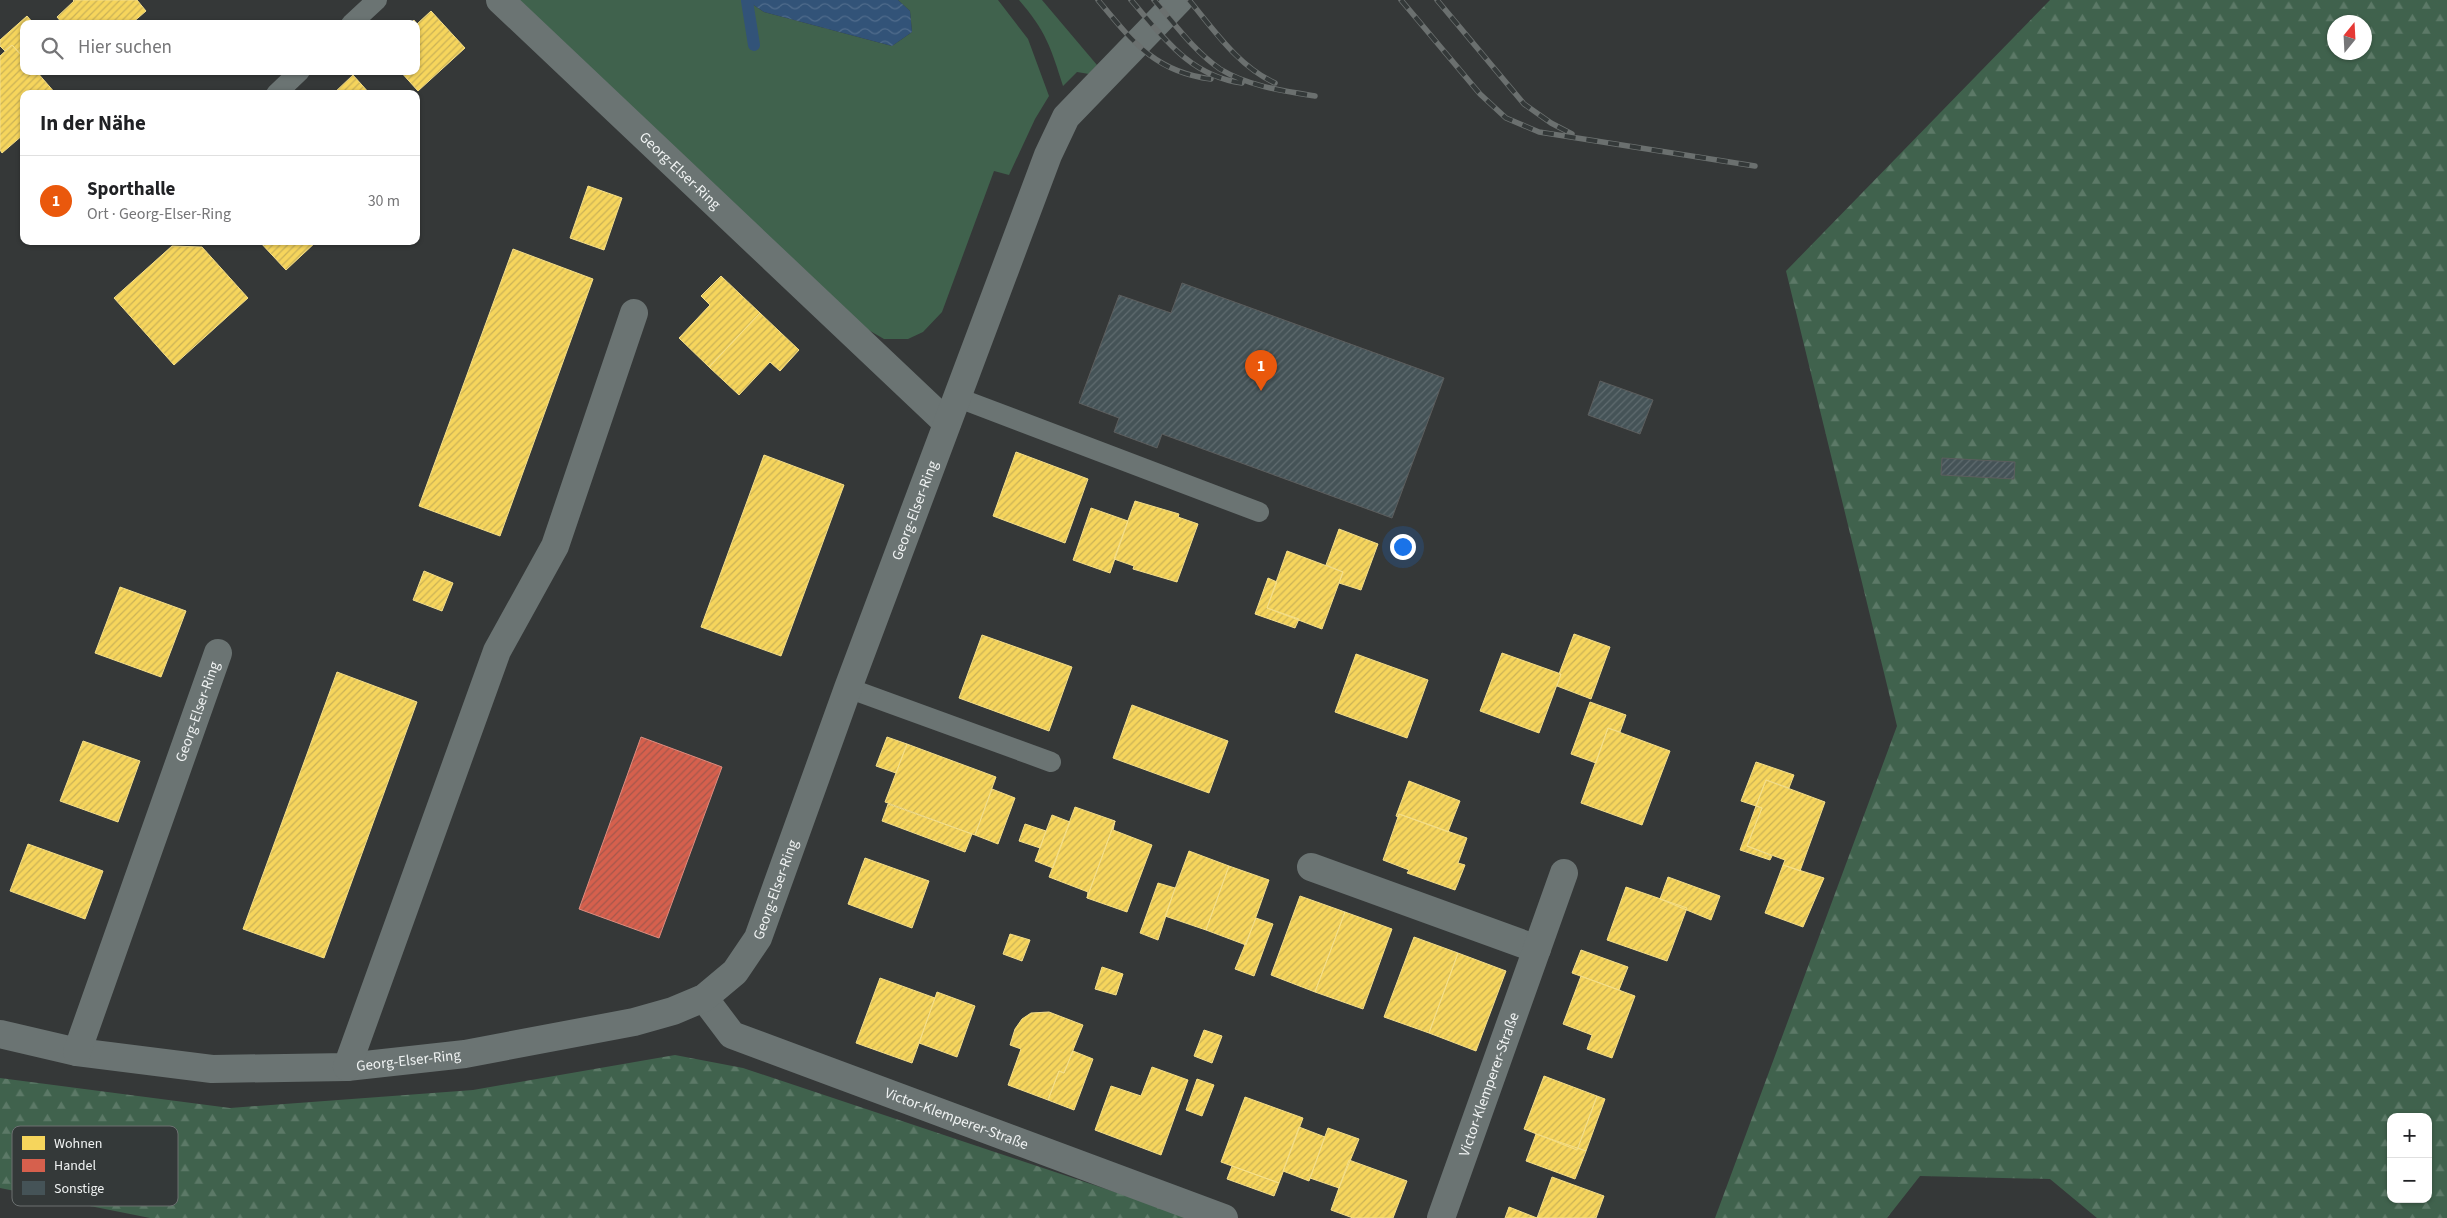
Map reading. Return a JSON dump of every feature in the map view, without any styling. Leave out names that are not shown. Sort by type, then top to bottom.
[{"type":"street","name":"Georg-Elser-Ring","points":[[500,0],[946,423]]},
{"type":"street","name":"Georg-Elser-Ring","points":[[0,1034],[77,1052],[212,1069],[348,1067],[465,1054],[615,1026],[673,1011],[704,998],[736,972],[758,938],[946,423],[1048,154],[1066,117],[1179,0]]},
{"type":"street","name":"Georg-Elser-Ring","points":[[348,1067],[497,652],[555,546],[634,312]]},
{"type":"street","name":"Georg-Elser-Ring","points":[[77,1052],[218,653]]},
{"type":"street","points":[[1311,867],[1537,949]]},
{"type":"street","name":"Victor-Klemperer-Straße","points":[[1441,1218],[1564,873]]},
{"type":"street","name":"Victor-Klemperer-Straße","points":[[704,998],[732,1035],[1224,1218]]},
{"type":"lane","points":[[355,20],[377,0]]},
{"type":"lane","points":[[280,90],[296,75]]},
{"type":"lane","points":[[956,397],[1259,512]]},
{"type":"lane","points":[[848,688],[1051,762]]},
{"type":"green space","points":[[518,0],[746,0],[764,12],[892,46],[912,32],[910,11],[898,0],[998,0],[1028,39],[1049,96],[1035,119],[1009,175],[994,171],[942,312],[923,332],[908,339],[884,339],[865,328]]},
{"type":"green space","points":[[1019,0],[1042,0],[1097,65],[1089,74],[1077,72],[1063,86],[1047,40],[1036,21]]},
{"type":"green space","points":[[2050,0],[2447,0],[2447,1218],[2097,1218],[2050,1179],[1920,1176],[1887,1218],[1715,1218],[1897,726],[1786,271]]},
{"type":"green space","points":[[675,1055],[743,1068],[1193,1218],[150,1218],[90,1206],[178,1206],[178,1126],[12,1126],[12,1190],[0,1188],[0,1078],[230,1108],[473,1090]]},
{"type":"water","points":[[746,0],[898,0],[910,11],[912,32],[892,46],[764,12]]},
{"type":"building: Wohnen","points":[[137,0],[146,11],[136,20],[60,20],[57,17],[74,1]]},
{"type":"building: Wohnen","points":[[431,11],[465,48],[417,90],[404,75],[420,75],[420,21]]},
{"type":"building: Wohnen","points":[[27,16],[30,20],[22,20]]},
{"type":"building: Wohnen","points":[[20,22],[20,54],[12,45],[5,51],[0,46],[0,40]]},
{"type":"building: Wohnen","points":[[12,45],[20,54],[20,75],[39,75],[53,90],[20,90],[20,137],[2,153],[0,150],[0,56]]},
{"type":"building: Wohnen","points":[[353,75],[366,90],[337,90]]},
{"type":"building: Wohnen","points":[[588,186],[622,198],[604,250],[570,238]]},
{"type":"building: Wohnen","points":[[263,245],[313,245],[286,270]]},
{"type":"building: Wohnen","points":[[172,246],[202,247],[248,298],[174,365],[114,298]]},
{"type":"building: Wohnen","points":[[513,249],[593,279],[500,536],[419,506]]},
{"type":"building: Wohnen","points":[[721,276],[760,313],[709,367],[679,338],[710,305],[701,296]]},
{"type":"building: Wohnen","points":[[760,313],[799,350],[780,371],[770,362],[739,395],[709,367]]},
{"type":"building: Wohnen","points":[[1016,452],[1088,479],[1065,543],[993,516]]},
{"type":"building: Wohnen","points":[[764,455],[844,485],[781,656],[701,627]]},
{"type":"building: Wohnen","points":[[1135,501],[1179,514],[1178,517],[1198,524],[1177,582],[1133,569],[1134,566],[1114,559]]},
{"type":"building: Wohnen","points":[[1091,508],[1128,521],[1110,573],[1073,560]]},
{"type":"building: Wohnen","points":[[1339,529],[1378,544],[1361,590],[1339,583],[1343,572],[1326,565]]},
{"type":"building: Wohnen","points":[[1287,551],[1343,572],[1322,629],[1267,608]]},
{"type":"building: Wohnen","points":[[424,571],[453,583],[442,611],[413,600]]},
{"type":"building: Wohnen","points":[[1268,578],[1277,582],[1267,608],[1299,619],[1295,628],[1255,614]]},
{"type":"building: Wohnen","points":[[120,587],[186,611],[161,677],[95,653]]},
{"type":"building: Wohnen","points":[[1574,634],[1610,647],[1591,699],[1557,686],[1561,674],[1559,674]]},
{"type":"building: Wohnen","points":[[982,635],[1072,667],[1049,731],[959,698]]},
{"type":"building: Wohnen","points":[[1502,653],[1561,674],[1539,733],[1480,711]]},
{"type":"building: Wohnen","points":[[1356,654],[1428,680],[1407,738],[1335,712]]},
{"type":"building: Wohnen","points":[[337,672],[417,702],[324,958],[243,929]]},
{"type":"building: Wohnen","points":[[1590,702],[1626,715],[1620,732],[1608,728],[1596,763],[1571,754]]},
{"type":"building: Wohnen","points":[[1132,705],[1228,741],[1209,793],[1113,758]]},
{"type":"building: Wohnen","points":[[1608,728],[1670,751],[1642,825],[1581,803]]},
{"type":"building: Wohnen","points":[[887,737],[907,744],[896,773],[876,766]]},
{"type":"building: Wohnen","points":[[83,741],[140,761],[118,822],[60,801]]},
{"type":"building: Wohnen","points":[[907,744],[996,777],[975,835],[885,802]]},
{"type":"building: Wohnen","points":[[1756,762],[1794,775],[1789,788],[1766,780],[1756,806],[1741,801]]},
{"type":"building: Wohnen","points":[[1766,780],[1825,802],[1800,871],[1783,865],[1785,860],[1747,846],[1762,808],[1756,806]]},
{"type":"building: Wohnen","points":[[1409,781],[1460,801],[1448,832],[1399,814],[1398,817],[1396,816]]},
{"type":"building: Wohnen","points":[[992,789],[1015,798],[998,844],[975,835]]},
{"type":"building: Wohnen","points":[[888,804],[972,834],[965,852],[882,821]]},
{"type":"building: Wohnen","points":[[1756,806],[1762,808],[1747,846],[1772,856],[1770,860],[1740,850]]},
{"type":"building: Wohnen","points":[[1075,807],[1115,821],[1087,898],[1088,892],[1049,877]]},
{"type":"building: Wohnen","points":[[1399,814],[1467,838],[1458,863],[1465,865],[1455,890],[1407,873],[1409,870],[1383,860]]},
{"type":"building: Wohnen","points":[[1052,815],[1070,822],[1053,868],[1035,861]]},
{"type":"building: Wohnen","points":[[1115,821],[1113,830],[1152,845],[1127,912],[1087,898]]},
{"type":"building: Wohnen","points":[[1025,824],[1046,831],[1040,848],[1019,841]]},
{"type":"building: Wohnen","points":[[28,844],[103,871],[85,919],[10,891]]},
{"type":"building: Wohnen","points":[[1189,851],[1229,866],[1206,930],[1165,916]]},
{"type":"building: Wohnen","points":[[865,858],[929,881],[912,928],[848,904]]},
{"type":"building: Wohnen","points":[[1783,865],[1824,878],[1803,927],[1765,913]]},
{"type":"building: Wohnen","points":[[1229,866],[1269,880],[1246,945],[1206,930]]},
{"type":"building: Wohnen","points":[[1668,877],[1720,896],[1711,920],[1660,899]]},
{"type":"building: Wohnen","points":[[1158,883],[1175,888],[1158,940],[1140,933]]},
{"type":"building: Wohnen","points":[[1626,887],[1687,908],[1667,961],[1607,940]]},
{"type":"building: Wohnen","points":[[1300,896],[1345,912],[1315,992],[1271,975]]},
{"type":"building: Wohnen","points":[[1345,912],[1392,929],[1363,1009],[1315,992]]},
{"type":"building: Wohnen","points":[[1256,918],[1273,924],[1254,976],[1235,969]]},
{"type":"building: Wohnen","points":[[1010,934],[1030,940],[1022,961],[1003,954]]},
{"type":"building: Wohnen","points":[[1414,937],[1458,953],[1429,1033],[1384,1017]]},
{"type":"building: Wohnen","points":[[1581,950],[1628,967],[1619,990],[1572,973]]},
{"type":"building: Wohnen","points":[[1458,953],[1506,971],[1476,1051],[1429,1033]]},
{"type":"building: Wohnen","points":[[1102,967],[1123,974],[1116,995],[1095,989]]},
{"type":"building: Wohnen","points":[[1581,976],[1635,996],[1612,1058],[1587,1049],[1592,1035],[1563,1024]]},
{"type":"building: Wohnen","points":[[880,978],[935,998],[912,1063],[856,1043]]},
{"type":"building: Wohnen","points":[[937,992],[975,1006],[957,1057],[919,1043]]},
{"type":"building: Wohnen","points":[[1049,1012],[1083,1025],[1064,1073],[1059,1071],[1048,1100],[1008,1085],[1021,1049],[1010,1045],[1015,1029],[1022,1019],[1031,1013]]},
{"type":"building: Wohnen","points":[[1204,1030],[1222,1036],[1212,1063],[1194,1056]]},
{"type":"building: Wohnen","points":[[1073,1051],[1093,1059],[1074,1110],[1048,1100],[1059,1071],[1064,1073]]},
{"type":"building: Wohnen","points":[[1152,1067],[1188,1080],[1161,1155],[1095,1130],[1111,1086],[1141,1096]]},
{"type":"building: Wohnen","points":[[1544,1076],[1597,1096],[1577,1150],[1524,1129]]},
{"type":"building: Wohnen","points":[[1197,1079],[1214,1085],[1202,1116],[1186,1110]]},
{"type":"building: Wohnen","points":[[1597,1096],[1605,1099],[1586,1151],[1578,1148]]},
{"type":"building: Wohnen","points":[[1245,1097],[1303,1118],[1279,1183],[1221,1162]]},
{"type":"building: Wohnen","points":[[1299,1127],[1325,1137],[1309,1181],[1283,1171]]},
{"type":"building: Wohnen","points":[[1328,1128],[1359,1139],[1339,1188],[1310,1178]]},
{"type":"building: Wohnen","points":[[1536,1134],[1586,1151],[1575,1179],[1526,1161]]},
{"type":"building: Wohnen","points":[[1349,1160],[1407,1181],[1393,1218],[1353,1218],[1331,1210]]},
{"type":"building: Wohnen","points":[[1232,1166],[1279,1183],[1274,1196],[1227,1179]]},
{"type":"building: Wohnen","points":[[1552,1177],[1604,1196],[1596,1218],[1537,1218]]},
{"type":"building: Wohnen","points":[[1509,1207],[1537,1218],[1505,1218]]},
{"type":"building: Handel","points":[[641,737],[722,767],[659,938],[579,909]]},
{"type":"building: Sonstige","points":[[1182,283],[1444,378],[1392,518],[1162,434],[1157,448],[1114,432],[1119,418],[1079,403],[1119,295],[1171,313]]},
{"type":"building: Sonstige","points":[[1600,381],[1653,400],[1640,434],[1588,415]]},
{"type":"building: Sonstige","points":[[1942,458],[2015,462],[2014,479],[1941,475]]},
{"type":"waterway","points":[[747,1],[754,45]]},
{"type":"railway","points":[[1098,0],[1122,29],[1146,52],[1160,62],[1191,75],[1211,79]]},
{"type":"railway","points":[[1131,0],[1166,41],[1192,63],[1224,79],[1242,83]]},
{"type":"railway","points":[[1154,0],[1193,46],[1220,69],[1254,84],[1315,96]]},
{"type":"railway","points":[[1189,0],[1217,35],[1238,57],[1249,67],[1275,83]]},
{"type":"railway","points":[[1401,0],[1480,94],[1506,118],[1539,132],[1755,166]]},
{"type":"railway","points":[[1437,0],[1524,104],[1551,123],[1572,134]]},
{"type":"place","name":"Sporthalle","points":[[1261,391]]}]
